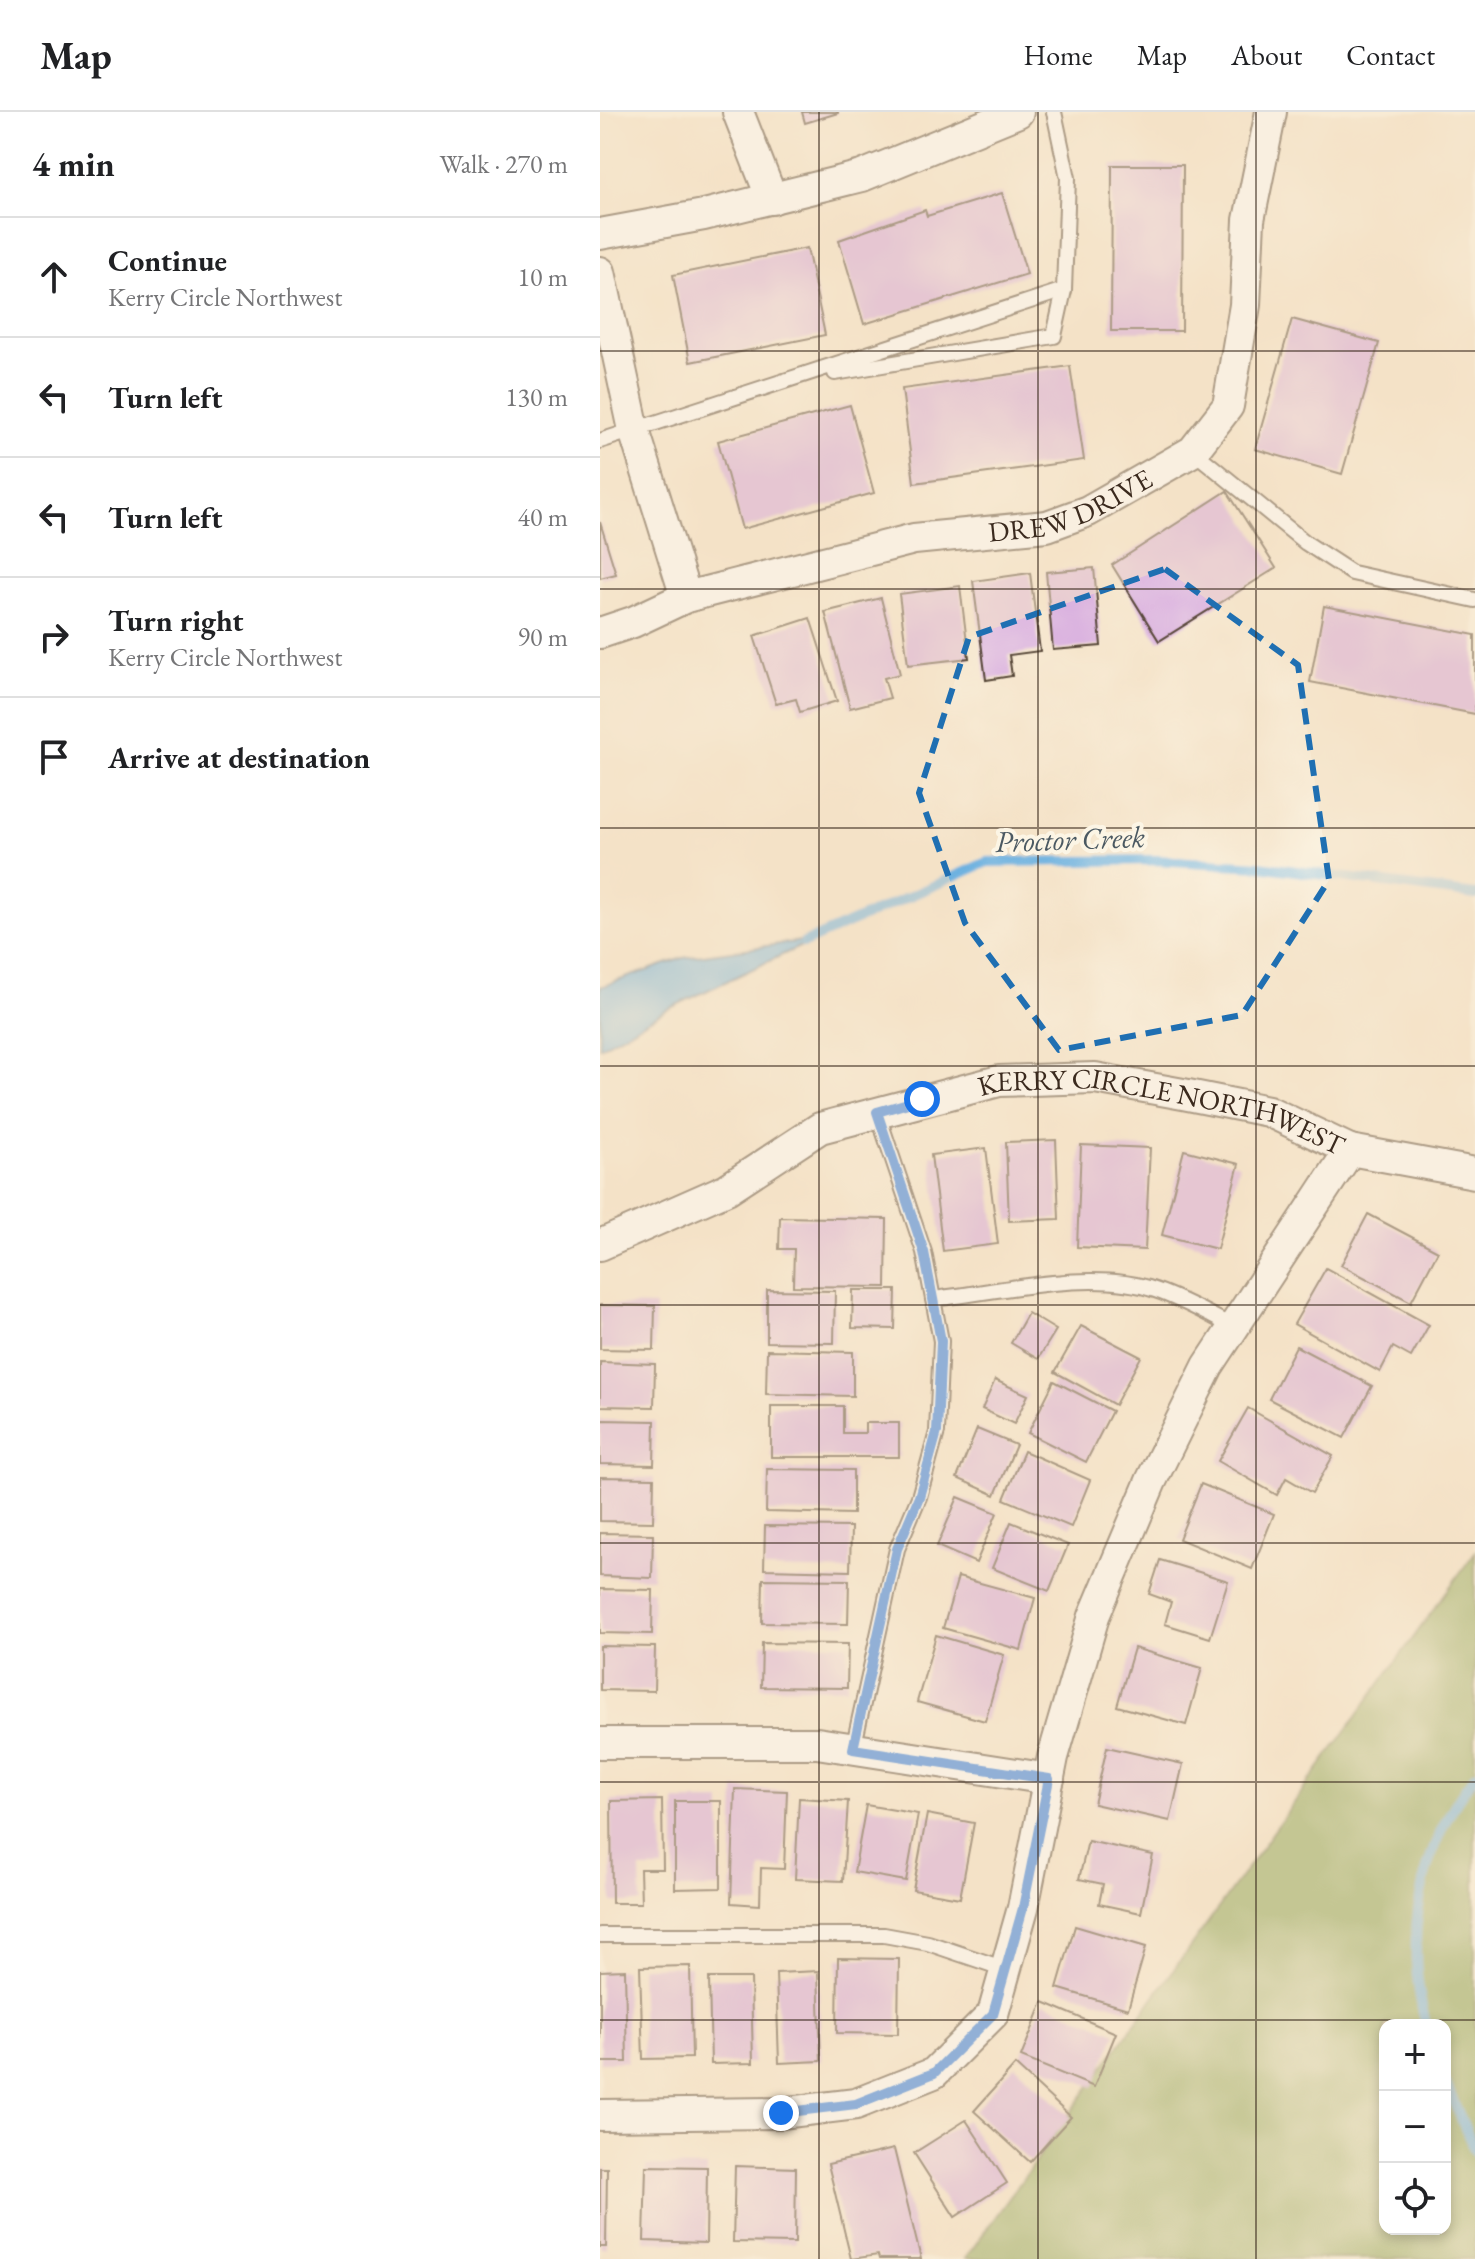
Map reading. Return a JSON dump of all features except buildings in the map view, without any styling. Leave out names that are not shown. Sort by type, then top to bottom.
[{"type":"street","points":[[738,112],[772,199]]},
{"type":"street","points":[[600,234],[772,199],[862,176],[1018,112]]},
{"type":"street","name":"DREW DRIVE","points":[[600,633],[633,622],[686,597],[914,539],[1047,526],[1088,511],[1193,451],[1228,406],[1245,305],[1249,220],[1271,112]]},
{"type":"street","points":[[600,272],[634,430],[686,597]]},
{"type":"street","name":"KERRY CIRCLE NORTHWEST","points":[[600,1245],[727,1189],[820,1128],[999,1081],[1095,1078],[1268,1111],[1350,1150],[1208,1366],[1151,1481],[1094,1616],[1049,1779],[1023,1908],[993,2014],[934,2073],[856,2104],[781,2113],[600,2115]]},
{"type":"street","points":[[1350,1150],[1475,1173]]},
{"type":"street","points":[[600,1743],[817,1743],[1049,1779]]},
{"type":"lane","points":[[787,381],[1054,336],[1064,290],[1068,178],[1054,112]]},
{"type":"lane","points":[[600,441],[1064,290]]},
{"type":"lane","points":[[1193,451],[1306,543],[1352,573],[1475,600]]},
{"type":"lane","points":[[853,1749],[897,1549],[919,1497],[937,1432],[941,1341],[924,1252],[877,1112]]},
{"type":"lane","points":[[933,1299],[1067,1283],[1120,1283],[1154,1289],[1233,1327]]},
{"type":"lane","points":[[600,1935],[884,1935],[928,1943],[1005,1969]]},
{"type":"highlighted area","points":[[1165,569],[1298,665],[1329,880],[1242,1015],[1059,1050],[965,923],[919,793],[969,637]]},
{"type":"green space","points":[[1475,1552],[1475,2259],[965,2259]]},
{"type":"water","points":[[816,939],[670,1008],[600,1047],[600,987],[683,958]]},
{"type":"waterway","name":"Proctor Creek","points":[[804,943],[987,862],[1155,860],[1259,866],[1475,895]]},
{"type":"waterway","name":"Proctor Creek","points":[[1425,2019],[1416,1959],[1421,1894],[1440,1832],[1475,1775]]},
{"type":"waterway","name":"Proctor Creek","points":[[1449,2091],[1475,2151]]},
{"type":"route","points":[[781,2113],[856,2104],[934,2073],[993,2014],[1023,1908],[1049,1779],[853,1749],[897,1549],[919,1497],[937,1432],[941,1341],[924,1252],[877,1112],[922,1099]]}]
